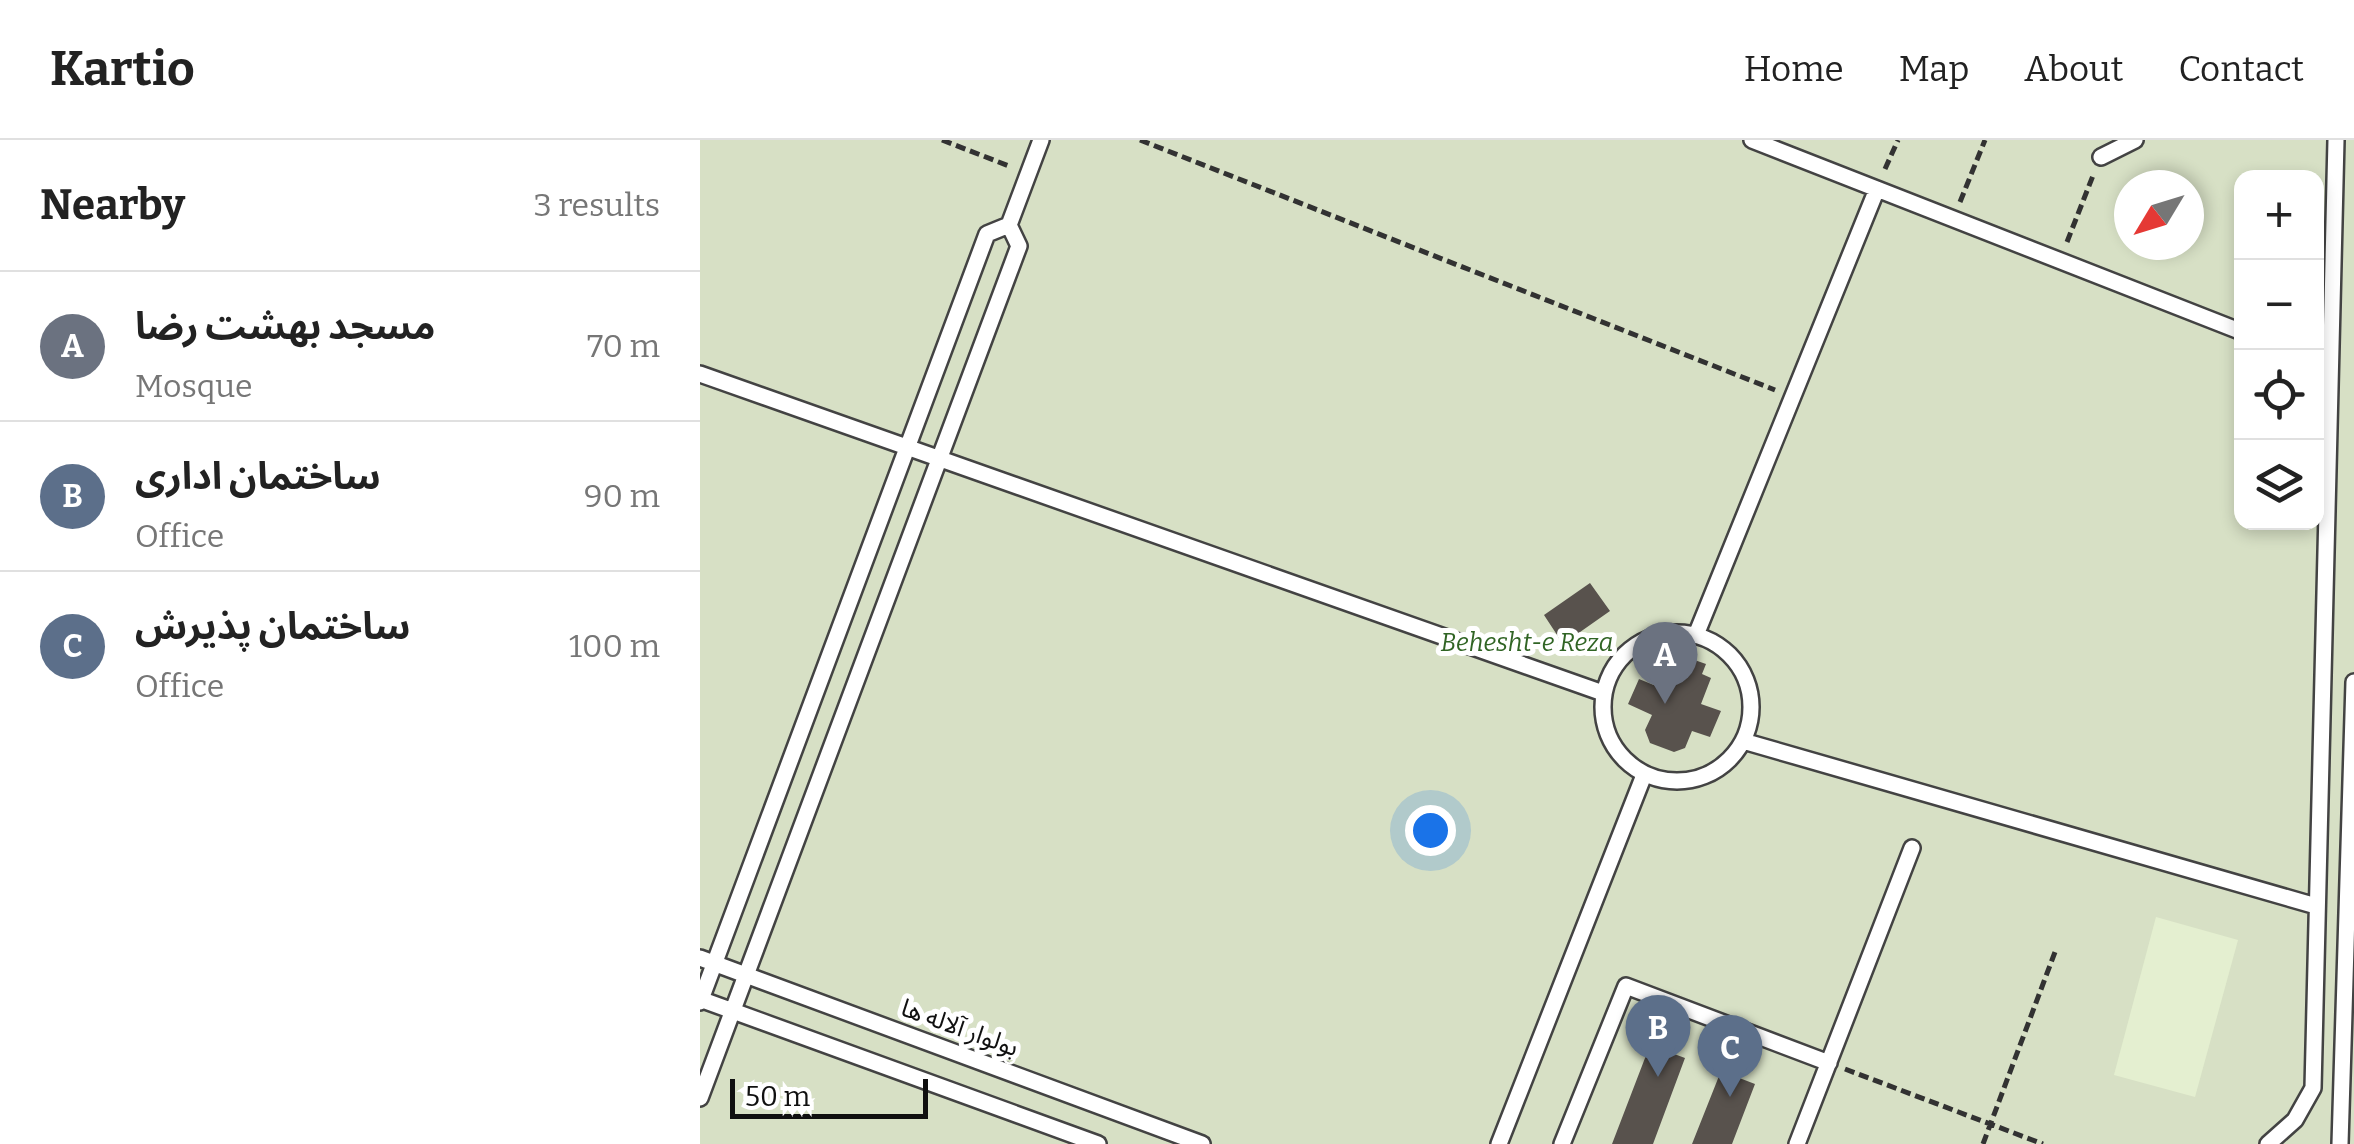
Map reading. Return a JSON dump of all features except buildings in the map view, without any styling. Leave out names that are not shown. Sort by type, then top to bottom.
[{"type":"lane","points":[[700,1098],[1019,246],[1009,225],[1041,140]]},
{"type":"lane","points":[[1752,140],[2234,329]]},
{"type":"lane","points":[[2101,157],[2135,140]]},
{"type":"lane","points":[[2324,350],[2336,140]]},
{"type":"lane","points":[[1696,635],[1877,189]]},
{"type":"lane","points":[[1009,225],[988,234],[707,961],[700,1000],[1098,1144]]},
{"type":"lane","points":[[700,374],[1603,693]]},
{"type":"lane","points":[[2268,1144],[2294,1120],[2314,1088],[2322,440]]},
{"type":"lane","points":[[1672,633],[1696,635],[1724,651],[1744,677],[1750,698],[1750,720],[1743,741],[1730,760],[1712,774],[1690,781],[1666,782],[1644,775],[1624,761],[1610,741],[1602,718],[1603,693],[1612,670],[1627,651],[1648,638],[1672,633]]},
{"type":"lane","points":[[2340,1144],[2354,682]]},
{"type":"lane","points":[[1743,741],[2316,906]]},
{"type":"lane","points":[[1499,1144],[1644,775]]},
{"type":"lane","points":[[1797,1144],[1912,848]]},
{"type":"lane","name":"بولوار آلاله ها","points":[[707,961],[1202,1144]]},
{"type":"lane","points":[[1562,1144],[1626,986],[1828,1063]]},
{"type":"path","points":[[942,140],[1028,174]]},
{"type":"path","points":[[1140,140],[1792,397]]},
{"type":"path","points":[[1877,189],[1898,140]]},
{"type":"path","points":[[1953,219],[1985,140]]},
{"type":"path","points":[[2060,261],[2101,157]]},
{"type":"path","points":[[1983,1144],[2054,952]]},
{"type":"path","points":[[1828,1063],[2043,1144]]},
{"type":"green space","name":"Behesht-e Reza","points":[[700,140],[2354,140],[2354,1144],[700,1144]]},
{"type":"green space","points":[[2156,917],[2238,940],[2195,1097],[2114,1075]]},
{"type":"place","name":"مسجد بهشت رضا","points":[[1665,704]]},
{"type":"place","name":"ساختمان اداری","points":[[1658,1077]]},
{"type":"place","name":"ساختمان پذیرش","points":[[1730,1097]]}]
